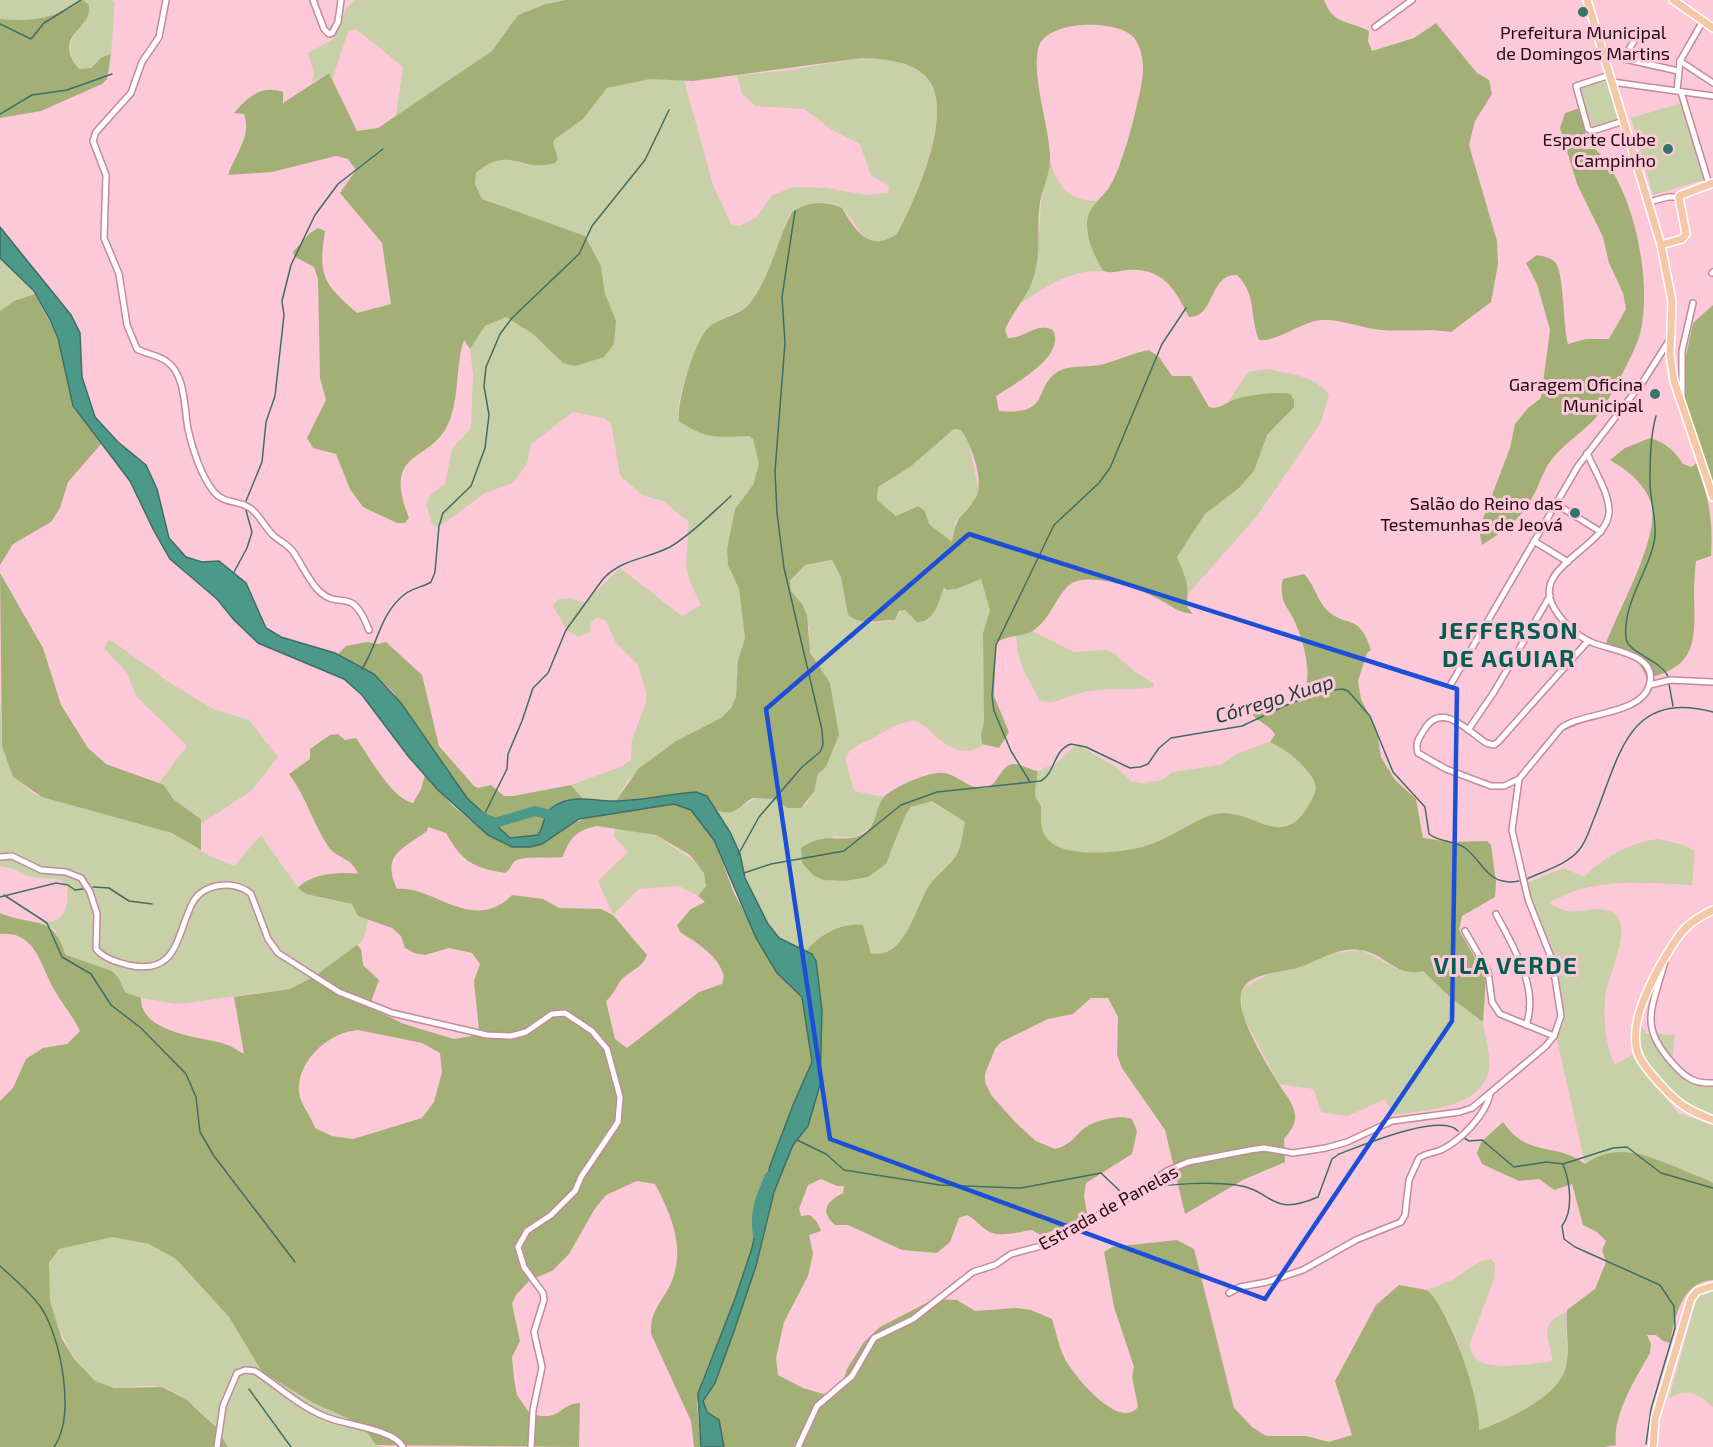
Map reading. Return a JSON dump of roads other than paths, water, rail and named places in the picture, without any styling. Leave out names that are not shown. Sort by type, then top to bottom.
[{"type":"main road","points":[[1587,0],[1661,245],[1672,301],[1671,366],[1683,412],[1713,497]]},
{"type":"main road","points":[[1673,0],[1713,28]]},
{"type":"main road","points":[[1661,245],[1682,240],[1686,234],[1678,197],[1689,190],[1711,184]]},
{"type":"main road","points":[[1713,910],[1688,923],[1680,931],[1666,956],[1640,1012],[1637,1049],[1645,1066],[1682,1107],[1713,1120]]},
{"type":"main road","points":[[1653,1447],[1655,1419],[1691,1299],[1697,1291],[1713,1286]]},
{"type":"street","points":[[166,0],[159,37],[142,62],[131,93],[96,132],[93,141],[106,175],[104,238],[119,274],[127,326],[137,349],[165,360],[177,376],[184,393],[189,431],[202,470],[212,489],[229,502],[252,509],[274,536],[294,552],[320,592],[334,599],[355,603],[363,614],[369,630]]},
{"type":"street","points":[[313,0],[324,29],[329,34],[338,22],[341,0]]},
{"type":"street","points":[[1374,27],[1412,0]]},
{"type":"street","points":[[1703,21],[1680,61],[1678,71],[1679,91],[1711,184]]},
{"type":"street","points":[[1623,59],[1639,33]]},
{"type":"street","points":[[1603,54],[1678,71]]},
{"type":"street","points":[[1680,61],[1713,83]]},
{"type":"street","points":[[1624,121],[1592,131],[1588,129],[1576,86],[1611,78],[1713,96]]},
{"type":"street","points":[[1649,202],[1678,197]]},
{"type":"street","points":[[1683,412],[1680,367],[1693,303]]},
{"type":"street","points":[[1451,684],[1587,453],[1644,381],[1671,338]]},
{"type":"street","points":[[1468,730],[1494,692],[1550,596],[1553,579],[1601,532],[1607,522],[1609,508],[1587,453]]},
{"type":"street","points":[[1556,504],[1601,532]]},
{"type":"street","points":[[1534,541],[1568,562]]},
{"type":"street","points":[[1550,596],[1563,619],[1588,641],[1636,657],[1648,669],[1650,685]]},
{"type":"street","points":[[1588,641],[1498,742],[1490,744],[1447,718],[1434,717],[1419,738],[1418,753],[1438,766],[1491,786],[1504,786],[1519,779],[1561,728],[1583,717],[1618,710],[1636,701],[1650,685],[1670,680],[1713,682]]},
{"type":"street","points":[[1229,1293],[1240,1287],[1267,1282],[1303,1270],[1356,1240],[1401,1222],[1405,1215],[1409,1180],[1419,1158],[1453,1142],[1483,1110],[1490,1094],[1546,1046],[1554,1036],[1561,1006],[1554,970],[1528,899],[1512,830],[1519,779]]},
{"type":"street","points":[[0,857],[12,856],[41,870],[66,872],[81,878],[90,892],[97,914],[96,949],[117,963],[145,966],[164,961],[177,946],[192,902],[212,888],[230,884],[246,889],[251,894],[268,939],[278,953],[323,983],[356,999],[425,1022],[465,1028],[487,1035],[520,1035],[543,1018],[565,1013],[575,1017],[602,1041],[616,1074],[620,1097],[618,1122],[581,1177],[575,1191],[551,1215],[527,1231],[518,1247],[524,1267],[543,1293],[544,1300],[534,1332],[542,1367],[533,1410],[531,1447]]},
{"type":"street","points":[[1496,914],[1523,972],[1529,1002],[1526,1024]]},
{"type":"street","points":[[1465,931],[1488,971],[1496,1008],[1500,1014],[1554,1036]]},
{"type":"street","points":[[1666,956],[1651,1018],[1651,1033],[1660,1050],[1681,1073],[1696,1082],[1713,1083]]},
{"type":"street","name":"Estrada de Panelas","points":[[798,1447],[817,1406],[852,1376],[874,1338],[913,1318],[973,1272],[995,1265],[1011,1254],[1041,1246],[1116,1206],[1167,1171],[1188,1162],[1250,1150],[1264,1148],[1293,1153],[1326,1148],[1357,1138],[1392,1121],[1460,1112],[1490,1094]]},
{"type":"street","points":[[217,1447],[223,1406],[237,1373],[245,1370],[255,1371],[321,1416],[381,1433],[400,1442],[403,1447]]},
{"type":"waterway","points":[[0,24],[31,39],[44,23],[81,0]]},
{"type":"waterway","points":[[0,114],[32,95],[67,90],[112,74]]},
{"type":"waterway","points":[[362,669],[390,610],[408,592],[431,582],[435,572],[439,526],[443,513],[471,486],[485,448],[489,415],[484,386],[486,367],[500,334],[512,318],[579,254],[592,226],[645,160],[669,110]]},
{"type":"waterway","points":[[246,501],[262,462],[266,422],[275,396],[284,315],[282,301],[291,265],[315,215],[338,184],[383,149]]},
{"type":"waterway","points":[[738,855],[759,817],[802,767],[820,752],[823,745],[822,730],[784,568],[777,513],[775,471],[785,343],[782,297],[795,211]]},
{"type":"waterway","points":[[1030,782],[1011,751],[994,711],[992,696],[996,645],[1054,525],[1099,483],[1110,468],[1162,344],[1186,308]]},
{"type":"waterway","points":[[1656,416],[1651,442],[1650,477],[1655,536],[1649,560],[1628,611],[1626,638],[1632,648],[1659,666],[1668,677]]},
{"type":"waterway","points":[[484,815],[507,769],[508,754],[533,688],[548,673],[566,630],[603,579],[618,567],[678,542],[731,496]]},
{"type":"waterway","points":[[234,572],[247,548],[252,532],[245,507]]},
{"type":"waterway","points":[[1669,684],[1673,706]]},
{"type":"waterway","name":"Córrego Xuap","points":[[744,873],[771,864],[844,851],[901,805],[937,792],[1041,781],[1046,777],[1061,751],[1071,744],[1086,747],[1130,768],[1140,767],[1148,764],[1159,748],[1171,738],[1242,726],[1291,703],[1325,691],[1343,689],[1348,691],[1370,716],[1393,772],[1425,807],[1429,834],[1465,848],[1493,877],[1508,882],[1519,881]]},
{"type":"waterway","name":"Córrego Xuap","points":[[1527,879],[1562,863],[1581,847],[1619,753],[1630,735],[1644,720],[1661,710],[1684,707],[1713,712]]},
{"type":"waterway","points":[[480,816],[495,823],[535,811],[558,817]]},
{"type":"waterway","points":[[0,897],[56,883],[68,885],[75,890],[83,889]]},
{"type":"waterway","points":[[93,887],[109,888],[129,901],[152,904]]},
{"type":"waterway","points":[[4,895],[47,923],[62,957],[91,974],[111,1005],[141,1028],[186,1074],[196,1097],[200,1132],[214,1156],[295,1262]]},
{"type":"waterway","points":[[1148,1189],[1179,1184],[1226,1184],[1248,1188],[1281,1204],[1302,1203],[1318,1197],[1332,1159],[1339,1154],[1400,1132],[1418,1128],[1435,1125],[1449,1126],[1458,1131]]},
{"type":"waterway","points":[[1464,1138],[1469,1141],[1482,1140],[1514,1167],[1546,1162],[1563,1164],[1613,1148],[1627,1147],[1661,1173],[1713,1188]]},
{"type":"waterway","points":[[797,1140],[826,1154],[844,1170],[940,1185],[1021,1188],[1101,1173],[1121,1192],[1127,1193]]},
{"type":"waterway","points":[[1563,1164],[1570,1196],[1568,1212],[1562,1226],[1564,1239],[1575,1247],[1660,1285],[1674,1306],[1675,1328],[1651,1409],[1646,1444]]},
{"type":"waterway","points":[[758,1235],[758,1211],[770,1176]]},
{"type":"waterway","points":[[0,1266],[38,1303],[49,1322],[55,1339],[65,1398],[61,1433],[54,1447]]},
{"type":"waterway","points":[[249,1389],[291,1447]]},
{"type":"place","name":"Prefeitura Municipal de Domingos Martins","points":[[1583,12]]},
{"type":"place","name":"Esporte Clube Campinho","points":[[1668,149]]},
{"type":"place","name":"Garagem Oficina Municipal","points":[[1655,394]]},
{"type":"place","name":"Salão do Reino das Testemunhas de Jeová","points":[[1575,513]]},
{"type":"district","name":"JEFFERSON DE AGUIAR","points":[[1509,643]]},
{"type":"district","name":"VILA VERDE","points":[[1506,964]]}]
